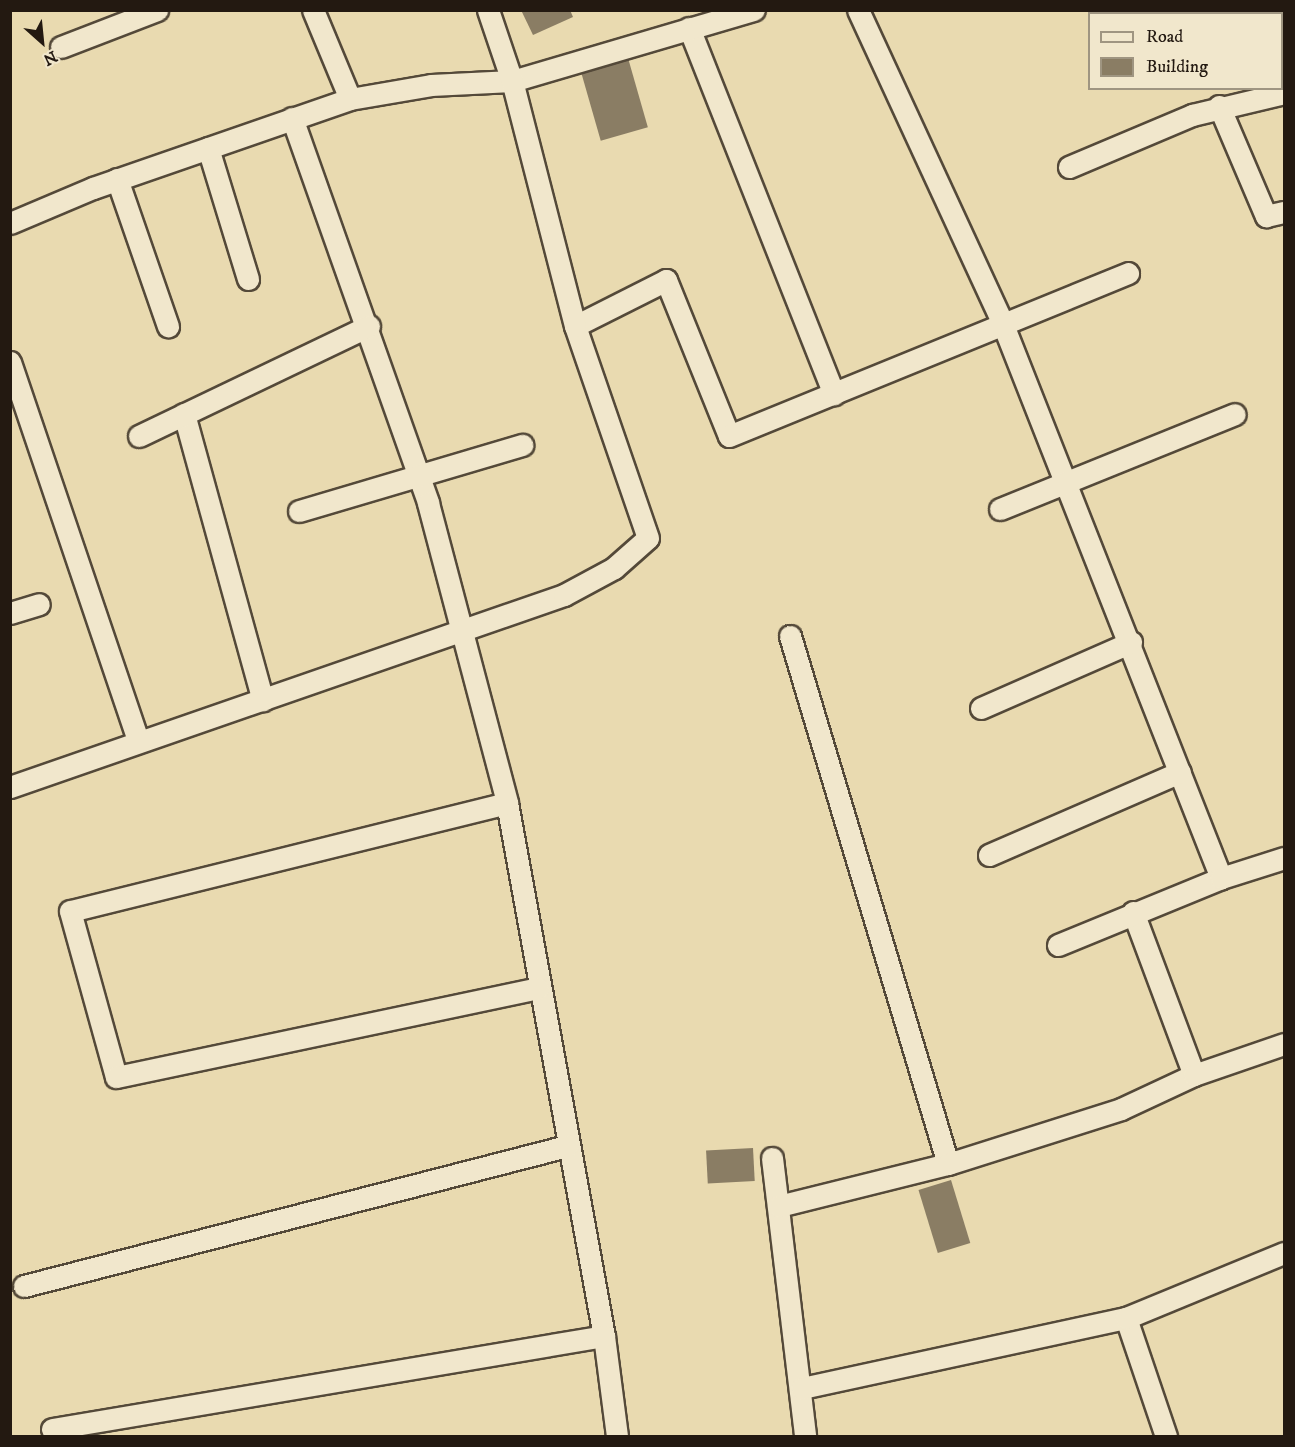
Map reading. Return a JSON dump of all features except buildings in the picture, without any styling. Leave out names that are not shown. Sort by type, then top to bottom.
[{"type":"street","points":[[61,47],[157,10]]},
{"type":"street","points":[[313,10],[350,99]]},
{"type":"street","points":[[10,787],[138,741],[263,700],[463,626],[564,595],[614,568],[648,538],[575,326],[512,81],[488,10]]},
{"type":"street","points":[[10,223],[117,179],[350,99],[431,85],[512,81],[754,10]]},
{"type":"street","points":[[858,10],[1002,322],[1131,642],[1221,878]]},
{"type":"street","points":[[689,28],[834,394]]},
{"type":"street","points":[[1068,167],[1219,106],[1284,93]]},
{"type":"street","points":[[1219,106],[1266,216],[1284,212]]},
{"type":"street","points":[[292,118],[369,326],[419,476],[463,626],[507,803],[538,988],[604,1336],[617,1437]]},
{"type":"street","points":[[208,148],[248,279]]},
{"type":"street","points":[[117,179],[168,326]]},
{"type":"street","points":[[575,326],[666,280],[729,436],[1002,322],[1128,273]]},
{"type":"street","points":[[139,436],[369,326]]},
{"type":"street","points":[[10,362],[138,741]]},
{"type":"street","points":[[184,414],[263,700]]},
{"type":"street","points":[[1000,508],[1068,483],[1235,414]]},
{"type":"street","points":[[299,511],[522,445]]},
{"type":"street","points":[[10,613],[39,604]]},
{"type":"street","points":[[790,636],[948,1164]]},
{"type":"street","points":[[981,708],[1131,642]]},
{"type":"street","points":[[989,855],[1180,772]]},
{"type":"street","points":[[507,803],[70,911],[116,1077],[538,988]]},
{"type":"street","points":[[1058,945],[1132,912],[1221,878],[1284,858]]},
{"type":"street","points":[[1132,912],[1194,1075]]},
{"type":"street","points":[[779,1206],[948,1164],[1121,1109],[1194,1075],[1284,1044]]},
{"type":"street","points":[[24,1286],[567,1146]]},
{"type":"street","points":[[771,1158],[802,1388],[805,1437]]},
{"type":"street","points":[[802,1388],[1126,1318],[1284,1254]]},
{"type":"street","points":[[1126,1318],[1166,1437]]},
{"type":"street","points":[[52,1429],[604,1336]]}]
